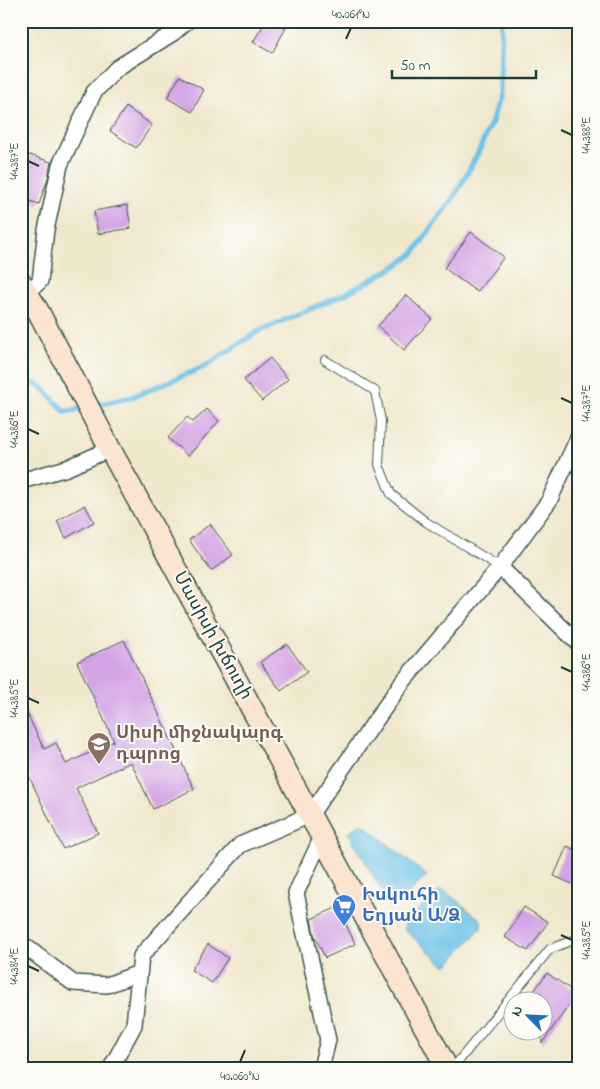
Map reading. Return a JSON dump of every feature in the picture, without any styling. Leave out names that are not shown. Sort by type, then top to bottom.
[{"type":"main road","name":"Մասիսի խճուղի","points":[[28,295],[447,1068]]},
{"type":"street","points":[[28,295],[40,281],[46,230],[60,165],[94,92],[117,68],[172,34],[187,21]]},
{"type":"street","points":[[111,1068],[134,1025],[141,956],[240,845],[310,815],[401,684],[500,567],[549,501],[579,436]]},
{"type":"street","points":[[21,481],[67,468],[110,449]]},
{"type":"street","points":[[500,567],[579,644]]},
{"type":"street","points":[[321,1068],[328,1040],[296,893],[322,836]]},
{"type":"street","points":[[21,944],[73,984],[107,985],[139,973]]},
{"type":"lane","points":[[325,360],[375,391],[381,422],[379,466],[391,494],[426,522],[500,567]]},
{"type":"lane","points":[[453,1068],[550,949],[579,938]]},
{"type":"water","points":[[362,823],[427,876],[392,908],[349,834],[355,826]]},
{"type":"water","points":[[439,890],[445,891],[481,920],[481,928],[448,965],[444,965],[404,929],[405,923]]},
{"type":"building","points":[[266,21],[275,21],[286,28],[272,53],[253,42]]},
{"type":"building","points":[[180,76],[204,90],[192,112],[167,98]]},
{"type":"building","points":[[126,107],[152,125],[136,148],[110,131]]},
{"type":"building","points":[[21,152],[51,162],[48,178],[39,204],[21,198]]},
{"type":"building","points":[[127,205],[131,228],[98,234],[94,211]]},
{"type":"building","points":[[471,232],[504,257],[477,292],[444,268]]},
{"type":"building","points":[[406,295],[432,319],[404,350],[378,326]]},
{"type":"building","points":[[270,358],[288,379],[262,401],[244,380]]},
{"type":"building","points":[[207,409],[219,421],[188,456],[168,438],[187,417],[193,422]]},
{"type":"building","points":[[85,505],[94,522],[66,538],[57,521]]},
{"type":"building","points":[[210,524],[233,555],[211,571],[189,540]]},
{"type":"building","points":[[124,640],[194,789],[153,809],[131,762],[76,788],[98,833],[63,849],[21,759],[21,701],[44,749],[56,743],[66,764],[114,741],[77,662]]},
{"type":"building","points":[[287,644],[307,672],[281,691],[260,662]]},
{"type":"building","points":[[567,846],[579,852],[579,887],[554,876]]},
{"type":"building","points":[[338,907],[355,944],[325,958],[314,934],[311,919]]},
{"type":"building","points":[[524,907],[548,922],[528,951],[505,937]]},
{"type":"building","points":[[208,944],[228,958],[212,983],[191,970]]},
{"type":"building","points":[[547,973],[577,994],[552,1029],[552,992],[533,992]]},
{"type":"waterway","points":[[92,406],[132,397],[204,367],[257,332],[345,294],[391,269],[413,254],[457,192],[492,122],[500,92],[502,21]]},
{"type":"waterway","points":[[21,377],[43,388],[65,412],[83,408]]},
{"type":"place","name":"Սիսի միջնակարգ դպրոց","points":[[99,765]]},
{"type":"place","name":"Իսկուհի Եղյան Ա/Ձ","points":[[344,927]]}]
